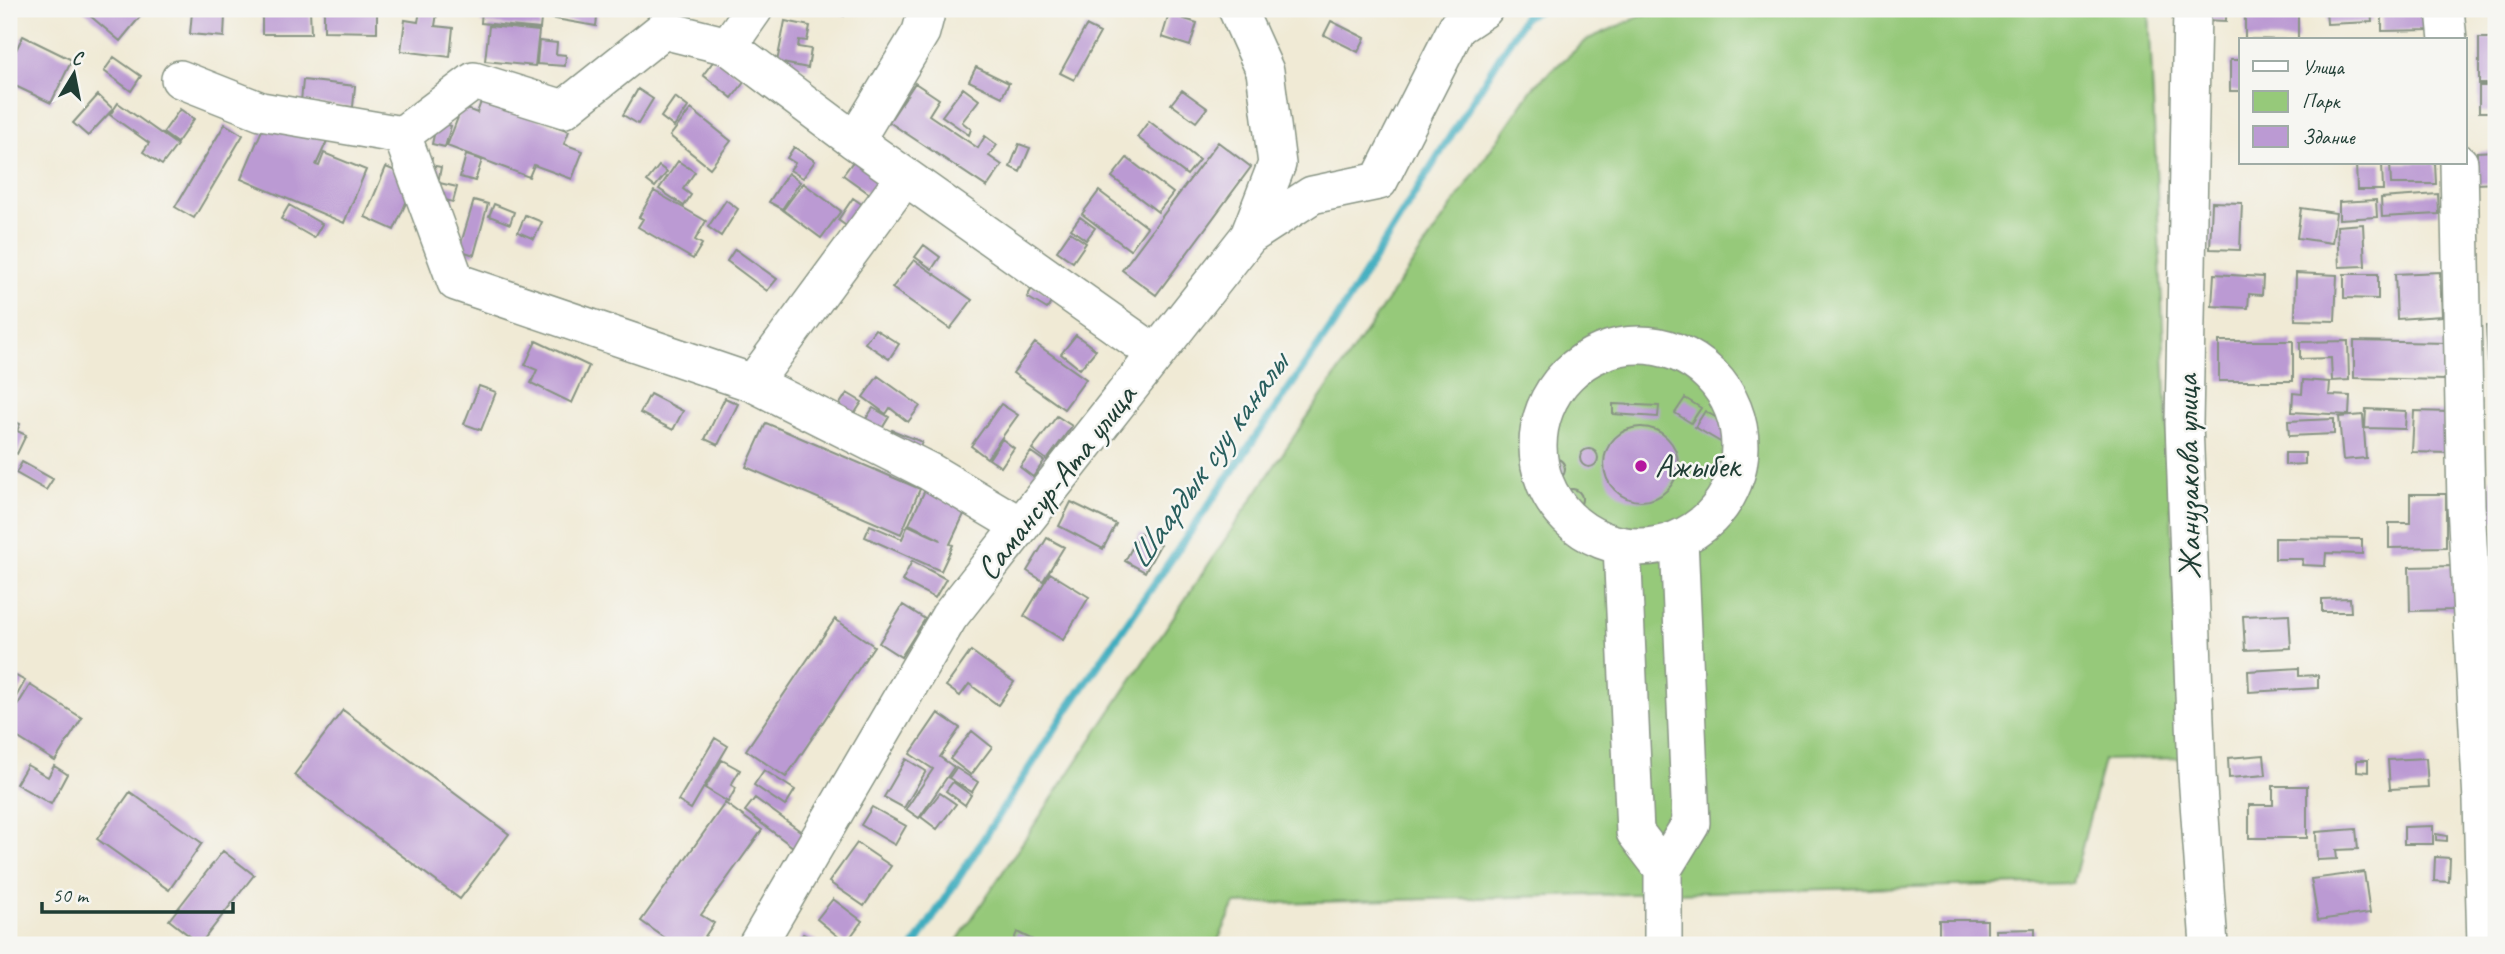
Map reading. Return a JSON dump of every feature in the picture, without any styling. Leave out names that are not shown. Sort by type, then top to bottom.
[{"type":"street","points":[[727,46],[754,9]]},
{"type":"street","points":[[855,141],[921,32],[927,9]]},
{"type":"street","name":"Самансур-Ата улица","points":[[757,945],[949,617],[1249,236],[1277,164],[1265,71],[1237,9]]},
{"type":"street","points":[[1249,236],[1312,195],[1379,181],[1457,27],[1484,9]]},
{"type":"street","name":"Жанузакова улица","points":[[2192,9],[2183,423],[2197,774],[2208,945]]},
{"type":"street","points":[[2445,9],[2448,38]]},
{"type":"street","points":[[180,79],[261,111],[402,135],[474,82],[564,109],[663,30],[727,46],[905,177],[1156,354]]},
{"type":"street","points":[[402,135],[456,282],[753,383],[930,472],[1021,526]]},
{"type":"street","points":[[2459,164],[2466,505],[2482,800],[2486,945]]},
{"type":"street","points":[[753,383],[905,177]]},
{"type":"street","points":[[1627,345],[1656,345],[1683,355],[1707,370],[1726,393],[1737,419],[1741,448],[1736,476],[1723,502],[1704,524],[1679,539],[1651,547],[1622,546],[1594,537],[1570,521],[1552,498],[1540,472],[1537,443],[1542,415],[1554,388],[1574,367],[1599,352],[1627,345]]},
{"type":"street","points":[[1663,945],[1663,869],[1690,823],[1679,539]]},
{"type":"street","points":[[1622,546],[1635,832],[1663,869]]},
{"type":"green space","points":[[1657,9],[2149,9],[2182,758],[2104,760],[2073,883],[1235,904],[1216,945],[954,945],[1299,429],[1535,85],[1588,39]]},
{"type":"building","points":[[82,9],[141,9],[144,12],[120,41]]},
{"type":"building","points":[[262,9],[310,9],[311,34],[262,34]]},
{"type":"building","points":[[324,9],[377,9],[377,32],[324,31]]},
{"type":"building","points":[[482,9],[542,9],[540,29],[481,23]]},
{"type":"building","points":[[546,9],[598,9],[596,26],[544,17]]},
{"type":"building","points":[[829,9],[847,9],[844,16]]},
{"type":"building","points":[[2205,9],[2226,9],[2226,21],[2204,20]]},
{"type":"building","points":[[2245,9],[2298,9],[2298,38],[2245,38]]},
{"type":"building","points":[[2326,9],[2371,9],[2372,22],[2327,24]]},
{"type":"building","points":[[2382,9],[2428,9],[2429,30],[2382,31]]},
{"type":"building","points":[[420,11],[437,13],[435,26],[453,28],[450,57],[401,51],[405,20],[418,22]]},
{"type":"building","points":[[192,12],[225,15],[224,37],[190,34]]},
{"type":"building","points":[[1169,14],[1197,23],[1190,46],[1162,37]]},
{"type":"building","points":[[785,21],[810,26],[807,41],[799,40],[798,47],[811,49],[808,68],[777,62]]},
{"type":"building","points":[[1331,21],[1365,38],[1358,52],[1324,35]]},
{"type":"building","points":[[489,26],[539,31],[535,66],[485,61]]},
{"type":"building","points":[[1086,26],[1100,33],[1074,80],[1060,73]]},
{"type":"building","points":[[23,36],[72,60],[51,103],[9,83],[9,64]]},
{"type":"building","points":[[2479,38],[2496,38],[2496,84],[2479,84]]},
{"type":"building","points":[[539,41],[557,43],[556,54],[566,55],[565,66],[537,64]]},
{"type":"building","points":[[114,57],[141,76],[131,91],[104,71]]},
{"type":"building","points":[[716,58],[745,81],[732,98],[703,75]]},
{"type":"building","points":[[2230,60],[2239,60],[2239,91],[2230,91]]},
{"type":"building","points":[[976,67],[1009,83],[1002,97],[969,81]]},
{"type":"building","points":[[303,80],[355,86],[353,107],[301,102]]},
{"type":"building","points":[[915,83],[939,99],[929,115],[978,148],[985,136],[997,145],[989,156],[1002,165],[987,187],[889,122]]},
{"type":"building","points":[[2479,86],[2496,86],[2495,112],[2479,112]]},
{"type":"building","points":[[963,88],[979,100],[962,122],[971,129],[969,135],[942,116]]},
{"type":"building","points":[[638,89],[653,99],[638,124],[623,115]]},
{"type":"building","points":[[1182,90],[1207,108],[1196,122],[1171,104]]},
{"type":"building","points":[[98,95],[113,109],[88,136],[73,123]]},
{"type":"building","points":[[675,97],[688,107],[674,127],[661,117]]},
{"type":"building","points":[[482,99],[569,131],[564,144],[583,151],[572,179],[534,165],[529,177],[447,146],[462,107],[477,113]]},
{"type":"building","points":[[118,103],[177,145],[162,165],[143,152],[149,143],[110,115]]},
{"type":"building","points":[[180,109],[194,119],[177,143],[163,133]]},
{"type":"building","points":[[691,109],[731,141],[710,168],[670,136]]},
{"type":"building","points":[[268,116],[327,141],[316,165],[319,166],[324,153],[366,170],[344,223],[241,179]]},
{"type":"building","points":[[1149,121],[1199,160],[1187,175],[1137,137]]},
{"type":"building","points":[[437,122],[451,126],[445,147],[432,144]]},
{"type":"building","points":[[225,124],[243,135],[194,218],[175,207]]},
{"type":"building","points":[[1218,142],[1251,167],[1156,295],[1122,270]]},
{"type":"building","points":[[1019,144],[1030,148],[1020,172],[1010,167]]},
{"type":"building","points":[[794,147],[815,161],[803,178],[790,170],[795,163],[787,158]]},
{"type":"building","points":[[2496,151],[2496,183],[2477,184],[2477,152]]},
{"type":"building","points":[[419,155],[432,158],[430,165],[441,167],[439,178],[414,172]]},
{"type":"building","points":[[466,155],[482,160],[475,181],[460,177]]},
{"type":"building","points":[[1127,158],[1173,193],[1158,212],[1112,177]]},
{"type":"building","points":[[855,159],[889,183],[877,199],[843,175]]},
{"type":"building","points":[[678,161],[695,172],[683,189],[691,195],[684,206],[659,189]]},
{"type":"building","points":[[2356,164],[2382,164],[2383,190],[2357,190]]},
{"type":"building","points":[[2390,164],[2435,164],[2436,184],[2391,184]]},
{"type":"building","points":[[659,166],[667,172],[655,187],[647,181]]},
{"type":"building","points":[[386,167],[416,180],[394,230],[365,217]]},
{"type":"building","points":[[788,173],[800,182],[782,209],[769,202]]},
{"type":"building","points":[[431,181],[457,187],[453,202],[427,195]]},
{"type":"building","points":[[803,183],[841,211],[821,238],[783,210]]},
{"type":"building","points":[[654,191],[706,221],[695,240],[702,244],[693,259],[638,227],[643,219],[639,217]]},
{"type":"building","points":[[1099,191],[1147,227],[1130,250],[1082,214]]},
{"type":"building","points":[[2438,194],[2439,214],[2382,217],[2381,198]]},
{"type":"building","points":[[853,198],[870,210],[855,232],[838,220]]},
{"type":"building","points":[[474,200],[488,204],[474,255],[459,250]]},
{"type":"building","points":[[726,200],[738,209],[721,236],[708,227]]},
{"type":"building","points":[[2376,200],[2377,217],[2339,219],[2339,202]]},
{"type":"building","points":[[2212,202],[2242,203],[2240,250],[2210,249]]},
{"type":"building","points":[[494,204],[514,212],[510,224],[489,216]]},
{"type":"building","points":[[289,205],[322,224],[314,238],[281,219]]},
{"type":"building","points":[[2301,208],[2336,213],[2332,243],[2297,238]]},
{"type":"building","points":[[525,215],[542,222],[534,239],[518,232]]},
{"type":"building","points":[[1080,217],[1095,228],[1086,240],[1071,229]]},
{"type":"building","points":[[2363,224],[2365,266],[2339,267],[2337,226]]},
{"type":"building","points":[[1070,232],[1086,243],[1073,262],[1057,251]]},
{"type":"building","points":[[924,245],[940,257],[932,269],[915,257]]},
{"type":"building","points":[[735,249],[777,279],[767,291],[727,261]]},
{"type":"building","points":[[914,260],[972,300],[950,329],[892,288]]},
{"type":"building","points":[[2440,272],[2442,316],[2397,319],[2395,274]]},
{"type":"building","points":[[2296,273],[2337,275],[2335,321],[2295,320]]},
{"type":"building","points":[[2214,274],[2263,277],[2262,295],[2249,294],[2248,308],[2212,306]]},
{"type":"building","points":[[2344,274],[2378,274],[2378,299],[2344,298]]},
{"type":"building","points":[[1034,285],[1054,298],[1047,309],[1027,297]]},
{"type":"building","points":[[2486,326],[2496,326],[2496,361],[2488,361]]},
{"type":"building","points":[[875,329],[899,344],[889,359],[865,343]]},
{"type":"building","points":[[1076,335],[1096,350],[1080,369],[1061,354]]},
{"type":"building","points":[[536,341],[589,366],[572,403],[531,383],[537,370],[525,365]]},
{"type":"building","points":[[2219,341],[2293,341],[2293,381],[2219,381]]},
{"type":"building","points":[[2348,341],[2349,380],[2332,381],[2331,358],[2300,359],[2300,342]]},
{"type":"building","points":[[2354,341],[2446,343],[2445,380],[2354,378]]},
{"type":"building","points":[[1035,343],[1086,379],[1064,409],[1013,373]]},
{"type":"building","points":[[878,376],[920,406],[908,422],[890,408],[886,414],[863,397]]},
{"type":"building","points":[[2303,380],[2330,382],[2329,395],[2350,396],[2349,415],[2292,412],[2293,393],[2302,394]]},
{"type":"building","points":[[479,386],[496,392],[481,430],[464,424]]},
{"type":"building","points":[[847,393],[862,402],[851,419],[836,410]]},
{"type":"building","points":[[650,394],[683,411],[673,430],[640,413]]},
{"type":"building","points":[[725,398],[738,404],[718,445],[705,439]]},
{"type":"building","points":[[1685,398],[1701,408],[1691,423],[1675,413]]},
{"type":"building","points":[[1001,404],[1018,415],[987,458],[971,446]]},
{"type":"building","points":[[1613,404],[1659,406],[1658,417],[1613,414]]},
{"type":"building","points":[[873,408],[889,417],[878,435],[862,425]]},
{"type":"building","points":[[2366,409],[2406,411],[2405,429],[2365,428]]},
{"type":"building","points":[[1705,411],[1737,430],[1727,446],[1695,427]]},
{"type":"building","points":[[2414,411],[2450,412],[2449,453],[2412,452]]},
{"type":"building","points":[[2492,414],[2496,414],[2496,458],[2492,458]]},
{"type":"building","points":[[2363,415],[2366,458],[2343,460],[2339,417]]},
{"type":"building","points":[[1057,416],[1072,426],[1047,460],[1032,449]]},
{"type":"building","points":[[9,419],[20,424],[17,431],[26,435],[17,454],[9,450]]},
{"type":"building","points":[[2334,419],[2334,434],[2289,436],[2288,421]]},
{"type":"building","points":[[766,423],[920,489],[901,534],[746,467]]},
{"type":"building","name":"Ажыбек","points":[[1634,427],[1648,427],[1662,433],[1672,443],[1678,464],[1672,485],[1662,495],[1648,501],[1634,501],[1620,495],[1610,485],[1604,471],[1604,457],[1610,443],[1620,433]]},
{"type":"building","points":[[892,430],[922,442],[915,457],[886,445]]},
{"type":"building","points":[[1002,439],[1014,448],[1001,467],[989,459]]},
{"type":"building","points":[[1589,449],[1595,452],[1598,458],[1595,464],[1589,467],[1583,464],[1580,458],[1583,452]]},
{"type":"building","points":[[1031,452],[1044,461],[1033,477],[1020,467]]},
{"type":"building","points":[[2285,453],[2305,453],[2305,464],[2285,465]]},
{"type":"building","points":[[1554,458],[1562,461],[1565,469],[1562,477],[1554,480],[1546,477],[1543,469],[1546,461]]},
{"type":"building","points":[[22,462],[53,479],[46,490],[16,473]]},
{"type":"building","points":[[2491,478],[2496,478],[2496,521],[2492,521]]},
{"type":"building","points":[[1572,489],[1579,492],[1582,499],[1579,506],[1572,509],[1565,506],[1562,499],[1565,492]]},
{"type":"building","points":[[925,490],[966,510],[941,571],[865,537],[870,525],[902,539],[908,525],[941,540],[909,524]]},
{"type":"building","points":[[2410,494],[2446,494],[2446,547],[2389,548],[2389,523],[2410,523]]},
{"type":"building","points":[[1071,502],[1116,524],[1103,549],[1059,526]]},
{"type":"building","points":[[1140,533],[1160,545],[1145,572],[1125,561]]},
{"type":"building","points":[[1047,538],[1064,547],[1043,581],[1027,571]]},
{"type":"building","points":[[2275,538],[2362,539],[2362,554],[2326,553],[2325,566],[2302,565],[2303,559],[2275,559]]},
{"type":"building","points":[[2492,543],[2496,543],[2496,587],[2493,587]]},
{"type":"building","points":[[912,561],[946,579],[935,598],[902,581]]},
{"type":"building","points":[[2454,566],[2455,610],[2410,611],[2409,567]]},
{"type":"building","points":[[1050,573],[1089,597],[1063,640],[1024,616]]},
{"type":"building","points":[[2350,598],[2351,612],[2322,612],[2322,599]]},
{"type":"building","points":[[903,605],[925,619],[901,657],[879,643]]},
{"type":"building","points":[[2289,614],[2291,648],[2245,650],[2243,616]]},
{"type":"building","points":[[835,619],[874,646],[786,777],[746,750]]},
{"type":"building","points":[[971,651],[1014,682],[998,705],[969,684],[960,696],[946,686]]},
{"type":"building","points":[[2299,668],[2299,676],[2318,675],[2318,688],[2249,692],[2248,671]]},
{"type":"building","points":[[9,672],[25,681],[16,697],[9,693]]},
{"type":"building","points":[[30,685],[82,718],[55,761],[9,732],[9,719]]},
{"type":"building","points":[[343,710],[509,834],[460,899],[294,775]]},
{"type":"building","points":[[938,713],[960,728],[940,757],[954,767],[919,818],[906,809],[933,769],[910,754]]},
{"type":"building","points":[[972,731],[992,747],[971,775],[950,759]]},
{"type":"building","points":[[715,738],[728,746],[691,809],[678,801]]},
{"type":"building","points":[[2264,755],[2266,775],[2229,778],[2228,758]]},
{"type":"building","points":[[2426,758],[2428,787],[2390,789],[2388,760]]},
{"type":"building","points":[[906,759],[926,771],[904,808],[884,797]]},
{"type":"building","points":[[722,760],[740,770],[731,785],[736,788],[728,802],[705,788]]},
{"type":"building","points":[[2357,760],[2368,760],[2368,772],[2357,771]]},
{"type":"building","points":[[27,765],[48,777],[54,766],[67,774],[51,804],[16,784]]},
{"type":"building","points":[[956,768],[978,782],[972,792],[949,778]]},
{"type":"building","points":[[764,770],[795,790],[785,806],[754,785]]},
{"type":"building","points":[[953,782],[971,795],[965,805],[946,791]]},
{"type":"building","points":[[2273,786],[2307,786],[2307,838],[2249,838],[2249,805],[2273,805]]},
{"type":"building","points":[[130,792],[202,843],[169,890],[97,839]]},
{"type":"building","points":[[940,793],[956,804],[937,829],[921,817]]},
{"type":"building","points":[[755,798],[807,836],[797,850],[745,811]]},
{"type":"building","points":[[725,803],[762,830],[701,915],[714,923],[699,945],[675,945],[641,921]]},
{"type":"building","points":[[872,807],[906,826],[895,845],[861,825]]},
{"type":"building","points":[[2433,826],[2433,844],[2404,844],[2404,827]]},
{"type":"building","points":[[2356,829],[2358,849],[2336,850],[2337,859],[2317,860],[2316,832]]},
{"type":"building","points":[[2436,834],[2447,836],[2447,841],[2436,840]]},
{"type":"building","points":[[857,843],[891,866],[864,906],[829,882]]},
{"type":"building","points":[[223,851],[254,875],[200,944],[169,920]]},
{"type":"building","points":[[2435,857],[2450,858],[2449,882],[2434,881]]},
{"type":"building","points":[[2364,872],[2370,913],[2318,920],[2311,879]]},
{"type":"building","points":[[833,899],[862,921],[846,943],[817,919]]},
{"type":"building","points":[[1939,920],[1987,920],[1987,945],[1939,945]]},
{"type":"building","points":[[2035,929],[2035,945],[1997,945],[1996,930]]},
{"type":"building","points":[[1017,932],[1033,940],[1031,945],[1012,945]]},
{"type":"building","points":[[803,934],[824,945],[797,945]]},
{"type":"waterway","name":"Шаардык суу каналы","points":[[915,945],[1065,713],[1333,325],[1525,16],[1541,9]]},
{"type":"place","name":"Ажыбек","points":[[1641,466]]}]
